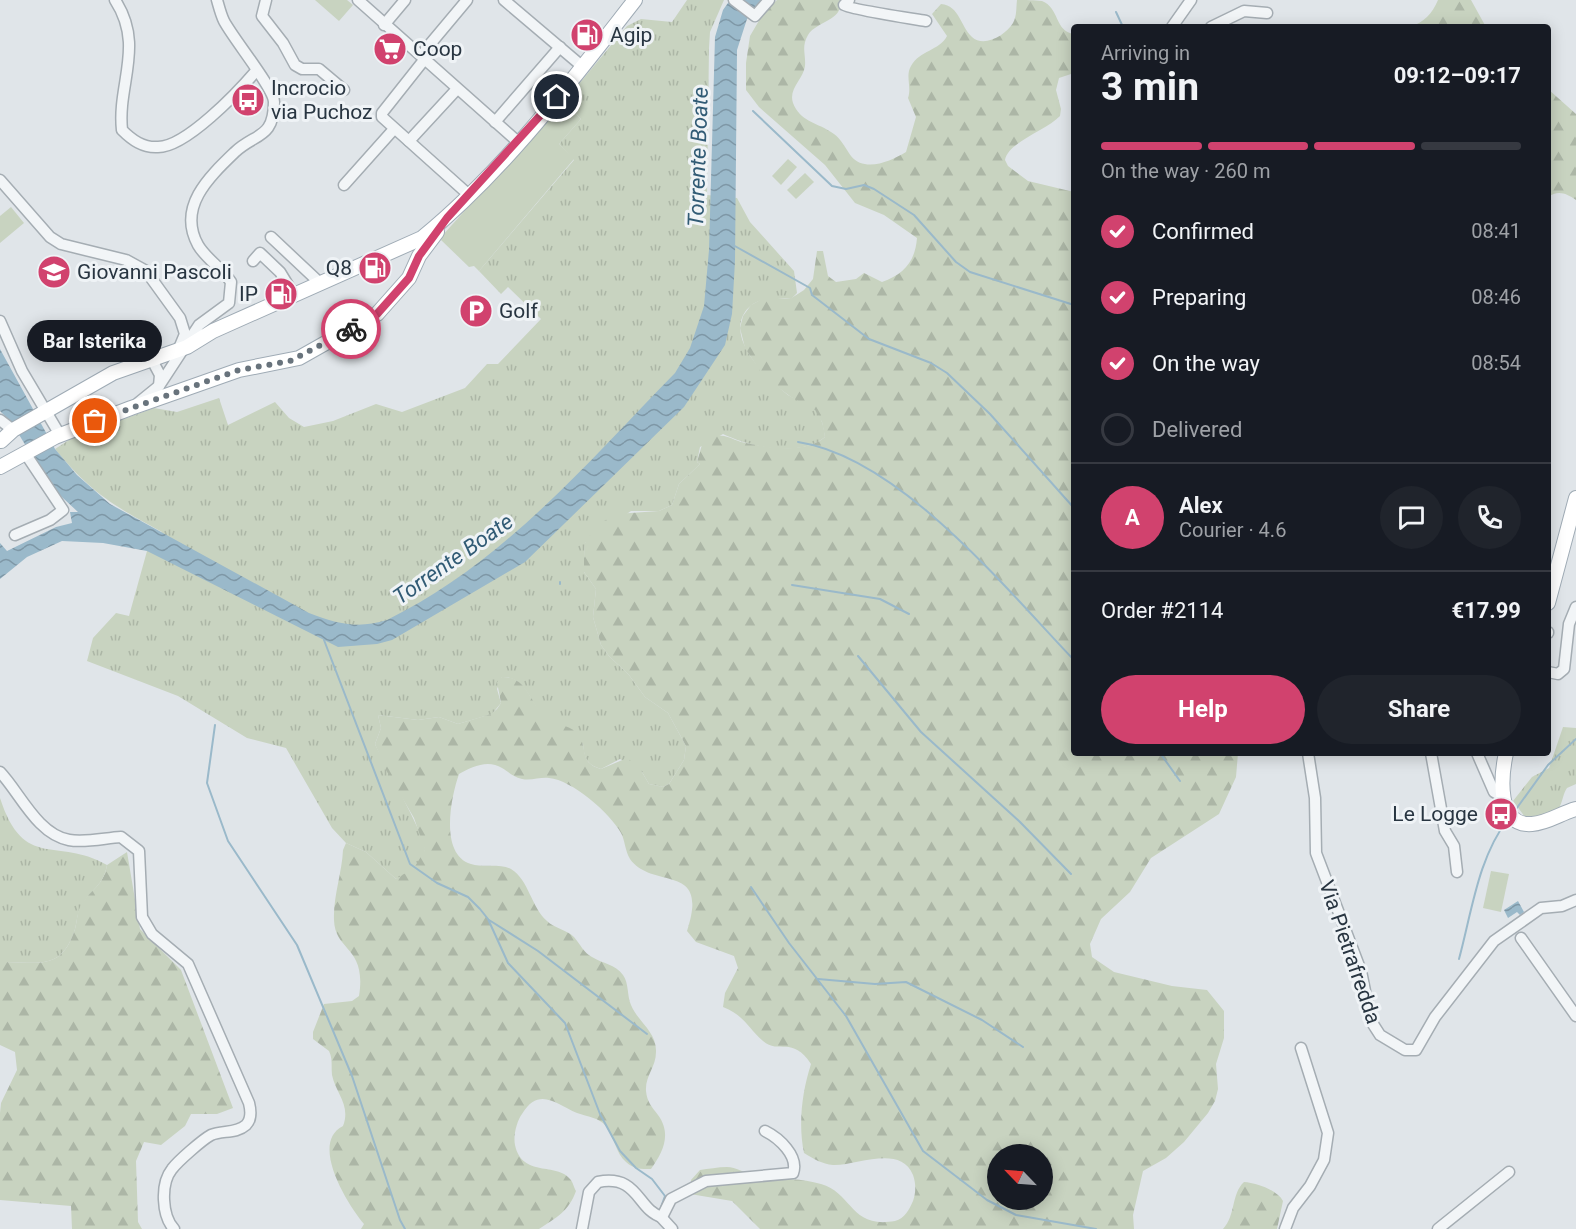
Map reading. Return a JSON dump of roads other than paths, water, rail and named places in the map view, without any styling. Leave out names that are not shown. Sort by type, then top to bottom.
[{"type":"main road","points":[[0,467],[5,463],[8,454],[0,441],[7,431],[113,373],[173,353],[186,341],[213,332],[294,295],[415,250],[518,142],[583,67],[636,0]]},
{"type":"main road","points":[[0,467],[56,436],[131,408],[239,370],[299,358],[377,314],[409,278],[415,250]]},
{"type":"main road","points":[[1551,592],[1576,498]]},
{"type":"main road","points":[[1506,756],[1503,797],[1508,813],[1523,824],[1548,821],[1576,809]]},
{"type":"street","points":[[115,0],[129,39],[130,62],[120,115],[122,130],[145,146],[160,148],[171,144],[192,130],[234,97],[256,71]]},
{"type":"street","points":[[131,408],[159,386],[186,341],[200,325],[225,308],[232,297],[228,278],[198,246],[192,229],[190,208],[197,194],[236,150],[259,138],[271,123],[274,100],[270,86],[256,71],[224,21],[217,0]]},
{"type":"street","points":[[266,0],[262,16],[283,43],[295,65],[302,69],[319,69],[344,90]]},
{"type":"street","points":[[384,25],[405,0]]},
{"type":"street","points":[[467,0],[426,49],[424,60],[382,113],[382,117],[469,195]]},
{"type":"street","points":[[504,0],[583,67]]},
{"type":"street","points":[[734,0],[755,16],[769,0]]},
{"type":"street","points":[[849,0],[844,5],[850,9],[926,21]]},
{"type":"street","points":[[1174,24],[1191,0]]},
{"type":"street","points":[[364,2],[384,25],[518,142]]},
{"type":"street","points":[[1217,24],[1244,11],[1267,13]]},
{"type":"street","points":[[495,122],[560,47]]},
{"type":"street","points":[[409,141],[457,89]]},
{"type":"street","points":[[344,185],[394,129]]},
{"type":"street","points":[[0,180],[50,237],[61,244],[126,260],[146,271],[180,318],[186,341]]},
{"type":"street","points":[[271,237],[321,284]]},
{"type":"street","points":[[253,261],[260,253],[280,272],[294,295]]},
{"type":"street","points":[[0,321],[22,371],[56,436]]},
{"type":"street","points":[[152,360],[160,375],[159,386]]},
{"type":"street","points":[[0,420],[7,431]]},
{"type":"street","points":[[15,535],[50,520],[63,510],[26,453]]},
{"type":"street","points":[[1551,673],[1558,674],[1563,669],[1569,624],[1576,607]]},
{"type":"street","name":"Via Pietrafredda","points":[[1308,756],[1315,798],[1316,853],[1361,971],[1371,1021],[1380,1035],[1405,1050],[1416,1050],[1435,1017],[1494,941],[1541,908],[1576,903]]},
{"type":"street","points":[[1432,756],[1445,831],[1454,846],[1457,872]]},
{"type":"street","points":[[1477,756],[1494,792],[1503,797]]},
{"type":"street","points":[[0,772],[27,808],[53,833],[70,840],[121,837],[139,851],[142,917],[152,934],[188,964],[249,1103],[252,1114],[246,1125],[232,1132],[212,1135],[172,1168],[166,1180],[165,1216],[174,1229]]},
{"type":"street","points":[[1521,938],[1576,1016]]},
{"type":"street","points":[[1285,1229],[1293,1208],[1310,1186],[1324,1160],[1328,1132],[1301,1048]]},
{"type":"street","points":[[661,1217],[671,1199],[706,1181],[793,1173],[795,1166],[786,1146],[776,1136],[765,1131]]},
{"type":"street","points":[[1438,1229],[1509,1172]]},
{"type":"street","points":[[582,1229],[589,1192],[593,1184],[600,1181],[621,1183],[632,1189],[672,1229]]},
{"type":"water","points":[[730,0],[763,0],[747,19],[737,50],[735,261],[732,314],[725,345],[684,407],[525,562],[392,640],[377,644],[338,647],[147,551],[103,543],[62,541],[27,557],[0,579],[0,543],[7,551],[56,527],[72,523],[70,512],[78,512],[50,486],[12,423],[0,411],[0,349],[55,449],[77,475],[110,504],[309,613],[329,620],[357,625],[387,620],[429,597],[505,541],[576,476],[675,373],[690,348],[704,306],[709,250],[715,37],[723,10]]},
{"type":"water","points":[[1518,901],[1524,912],[1520,915],[1517,912],[1508,918],[1504,910]]},
{"type":"waterway","points":[[1116,12],[1122,24]]},
{"type":"waterway","points":[[753,111],[832,186],[846,189],[864,185],[874,189],[914,215],[956,262],[970,272],[1071,304]]},
{"type":"waterway","points":[[733,245],[810,288],[812,295],[869,339],[931,363],[947,373],[990,414],[1071,505]]},
{"type":"waterway","points":[[798,442],[836,453],[874,472],[912,499],[983,564],[1071,657]]},
{"type":"waterway","points":[[792,585],[880,599],[909,614]]},
{"type":"waterway","points":[[324,640],[410,864],[437,883],[468,897],[480,909],[488,919],[508,963],[565,1023],[600,1114],[620,1151],[636,1168],[652,1179],[665,1196],[661,1207]]},
{"type":"waterway","points":[[858,656],[921,732],[1019,821],[1071,874]]},
{"type":"waterway","points":[[215,725],[207,783],[228,841],[297,945],[352,1076],[405,1229]]},
{"type":"waterway","points":[[1514,812],[1548,765],[1576,739]]},
{"type":"waterway","points":[[1162,756],[1180,781]]},
{"type":"waterway","points":[[1459,959],[1483,868],[1498,834],[1508,819]]},
{"type":"waterway","points":[[751,887],[789,943],[846,1016],[923,1151],[987,1200],[1016,1215],[1096,1229]]},
{"type":"waterway","points":[[489,920],[538,951],[647,1034]]},
{"type":"waterway","points":[[818,979],[875,984],[906,982],[982,1020],[1023,1047]]},
{"type":"place","name":"Agip","points":[[587,35]]},
{"type":"place","name":"Coop","points":[[390,49]]},
{"type":"place","name":"Incrocio via Puchoz","points":[[248,100]]},
{"type":"place","name":"Q8","points":[[375,268]]},
{"type":"place","name":"Giovanni Pascoli","points":[[54,272]]},
{"type":"place","name":"IP","points":[[281,294]]},
{"type":"place","name":"Golf","points":[[476,311]]},
{"type":"place","name":"Bar Isterika","points":[[95,421]]},
{"type":"place","name":"Le Logge","points":[[1501,814]]},
{"type":"water label","name":"Torrente Boate","points":[[698,157]]},
{"type":"water label","name":"Torrente Boate","points":[[453,559]]}]
